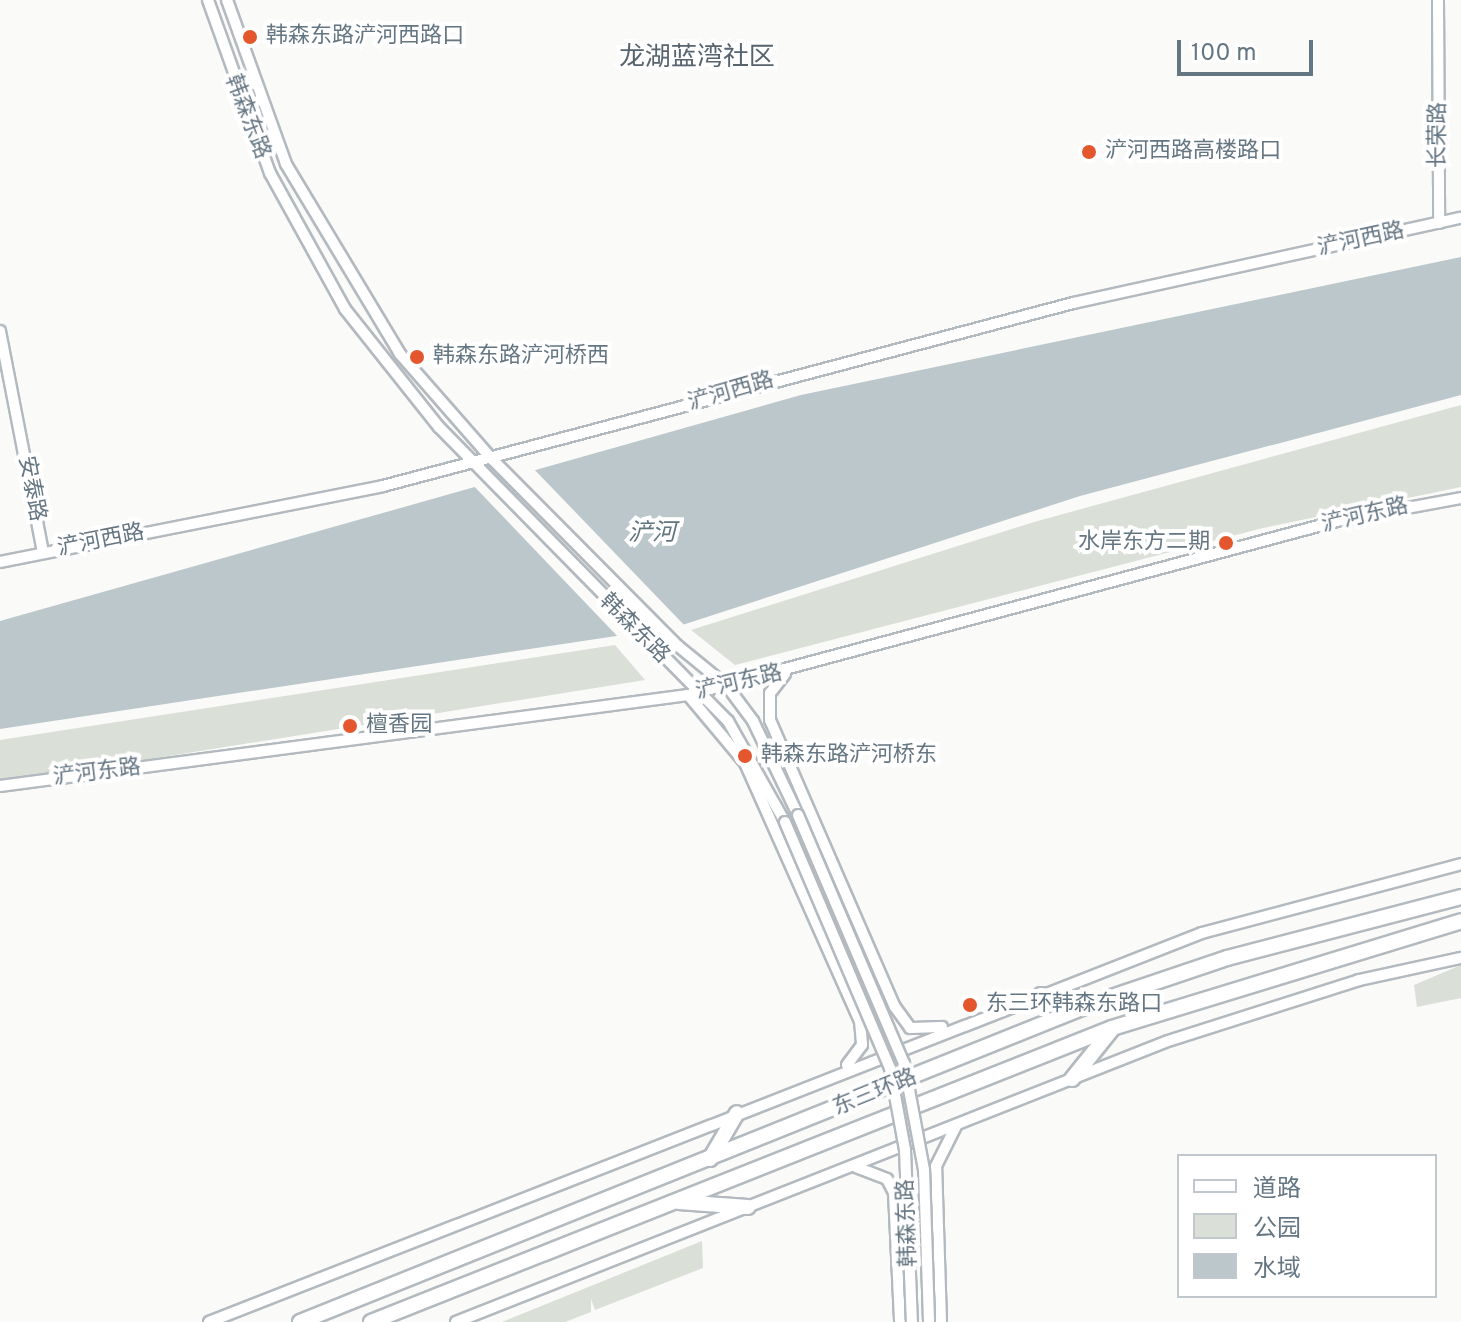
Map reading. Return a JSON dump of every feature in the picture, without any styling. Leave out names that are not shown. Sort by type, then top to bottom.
[{"type":"highway","name":"东三环路","points":[[300,1322],[1097,1002],[1227,958],[1461,897]]},
{"type":"highway","name":"东三环路","points":[[371,1322],[1112,1028],[1461,921]]},
{"type":"highway","points":[[1041,995],[1097,1002]]},
{"type":"highway","points":[[1072,1079],[1112,1028]]},
{"type":"highway","points":[[710,1159],[737,1113]]},
{"type":"highway","points":[[674,1201],[748,1207]]},
{"type":"main road","name":"韩森东路","points":[[208,0],[241,106],[305,243],[390,372],[660,657],[700,692],[760,768],[890,1068],[905,1150],[912,1322]]},
{"type":"main road","name":"韩森东路","points":[[227,0],[286,164],[328,244],[400,354],[492,459],[678,646],[727,686],[777,768],[904,1063],[924,1170],[929,1322]]},
{"type":"main road","name":"长荣路","points":[[1438,0],[1439,223]]},
{"type":"main road","name":"浐河西路","points":[[0,562],[492,459],[1073,303],[1461,218]]},
{"type":"main road","name":"安泰路","points":[[0,331],[43,552]]},
{"type":"main road","name":"浐河东路","points":[[0,786],[688,695],[788,672],[1337,521],[1461,498]]},
{"type":"main road","points":[[788,672],[767,704],[777,739],[904,1022],[917,1030],[964,1024]]},
{"type":"main road","points":[[688,695],[745,763],[860,1021],[858,1056],[829,1076]]},
{"type":"main road","points":[[777,739],[777,768],[796,781]]},
{"type":"main road","points":[[209,1322],[829,1076],[1202,933],[1461,864]]},
{"type":"main road","points":[[456,1322],[1072,1079],[1273,1006],[1461,958]]},
{"type":"main road","points":[[941,1322],[936,1166],[958,1124]]},
{"type":"main road","points":[[850,1167],[879,1173],[894,1193],[900,1322]]},
{"type":"green space","points":[[1461,405],[1461,487],[1263,528],[735,665],[691,630],[1034,522]]},
{"type":"green space","points":[[615,645],[645,680],[0,783],[0,740]]},
{"type":"green space","points":[[1461,965],[1461,998],[1417,1007],[1414,985]]},
{"type":"green space","points":[[702,1241],[703,1268],[595,1310],[591,1299],[591,1312],[565,1322],[502,1322]]},
{"type":"water","name":"浐河","points":[[1461,257],[1461,395],[1080,496],[676,627],[0,729],[0,621],[801,395]]},
{"type":"pier","points":[[531,466],[687,628],[621,640],[470,482]]},
{"type":"place","name":"韩森东路浐河西路口","points":[[250,37]]},
{"type":"place","name":"浐河西路高楼路口","points":[[1089,152]]},
{"type":"place","name":"韩森东路浐河桥西","points":[[417,357]]},
{"type":"place","name":"水岸东方二期","points":[[1226,543]]},
{"type":"place","name":"檀香园","points":[[350,726]]},
{"type":"place","name":"韩森东路浐河桥东","points":[[745,756]]},
{"type":"place","name":"东三环韩森东路口","points":[[970,1005]]},
{"type":"district","name":"龙湖蓝湾社区","points":[[697,59]]}]
